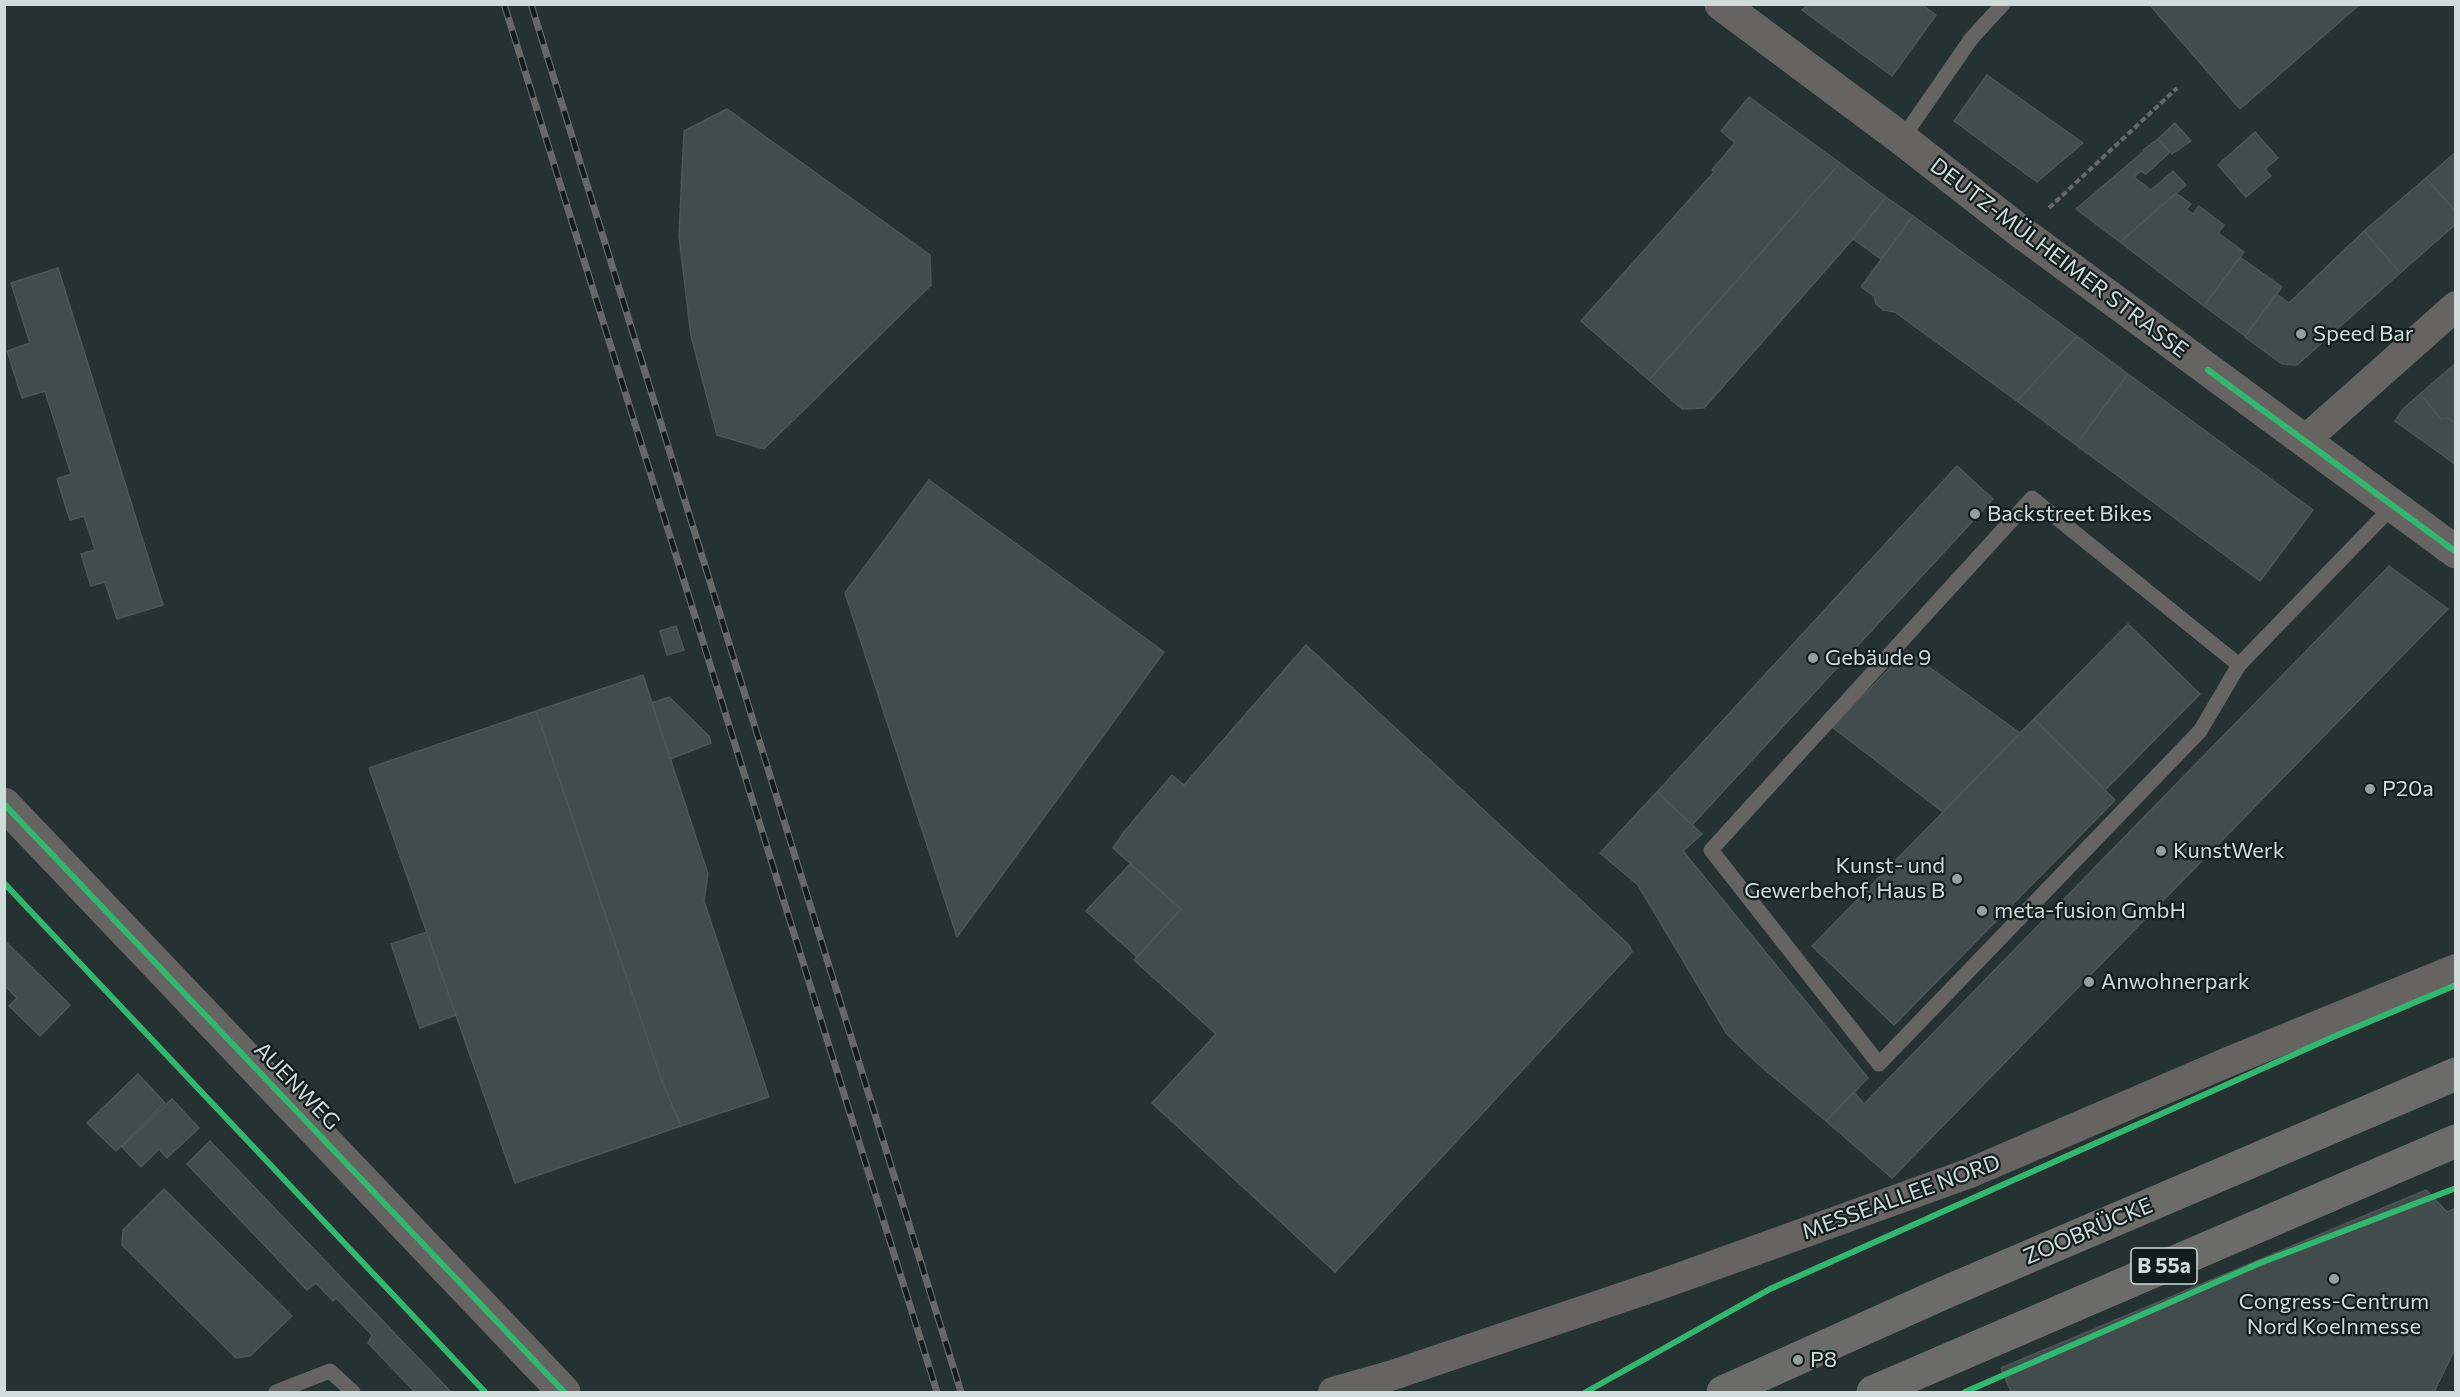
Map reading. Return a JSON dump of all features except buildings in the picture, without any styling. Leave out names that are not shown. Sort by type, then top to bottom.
[{"type":"highway","name":"ZOOBRÜCKE","points":[[1723,1392],[1946,1292],[2456,1074]]},
{"type":"highway","name":"B 55a","points":[[1873,1392],[2456,1141]]},
{"type":"street","name":"DEUTZ-MÜLHEIMER STRASSE","points":[[1721,4],[1902,139],[2021,232],[2456,552]]},
{"type":"street","points":[[2304,441],[2456,306]]},
{"type":"street","name":"AUENWEG","points":[[4,804],[564,1392]]},
{"type":"street","name":"MESSEALLEE NORD","points":[[1334,1392],[1393,1375],[1651,1288],[1970,1173],[2456,969]]},
{"type":"lane","points":[[1902,139],[1971,39],[2003,4]]},
{"type":"lane","points":[[2240,665],[2032,498],[1712,850],[1879,1064],[2200,731],[2240,665],[2393,506]]},
{"type":"lane","points":[[276,1392],[330,1371],[353,1392]]},
{"type":"path","points":[[2021,232],[2177,88]]},
{"type":"railway","points":[[504,4],[937,1392]]},
{"type":"railway","points":[[531,4],[961,1392]]},
{"type":"cycle path","points":[[2208,370],[2456,552]]},
{"type":"cycle path","points":[[4,804],[564,1392]]},
{"type":"cycle path","points":[[4,883],[485,1392]]},
{"type":"cycle path","points":[[1586,1392],[1770,1289],[2333,1037],[2456,985]]},
{"type":"cycle path","points":[[1965,1392],[2260,1263],[2456,1188]]},
{"type":"place","name":"Speed Bar","points":[[2301,334]]},
{"type":"place","name":"Backstreet Bikes","points":[[1975,514]]},
{"type":"place","name":"Gebäude 9","points":[[1813,658]]},
{"type":"place","name":"P20a","points":[[2370,789]]},
{"type":"place","name":"KunstWerk","points":[[2161,851]]},
{"type":"place","name":"Kunst- und Gewerbehof, Haus B","points":[[1957,879]]},
{"type":"place","name":"meta-fusion GmbH","points":[[1982,911]]},
{"type":"place","name":"Anwohnerpark","points":[[2089,982]]},
{"type":"place","name":"Congress-Centrum Nord Koelnmesse","points":[[2334,1279]]},
{"type":"place","name":"P8","points":[[1798,1360]]}]
